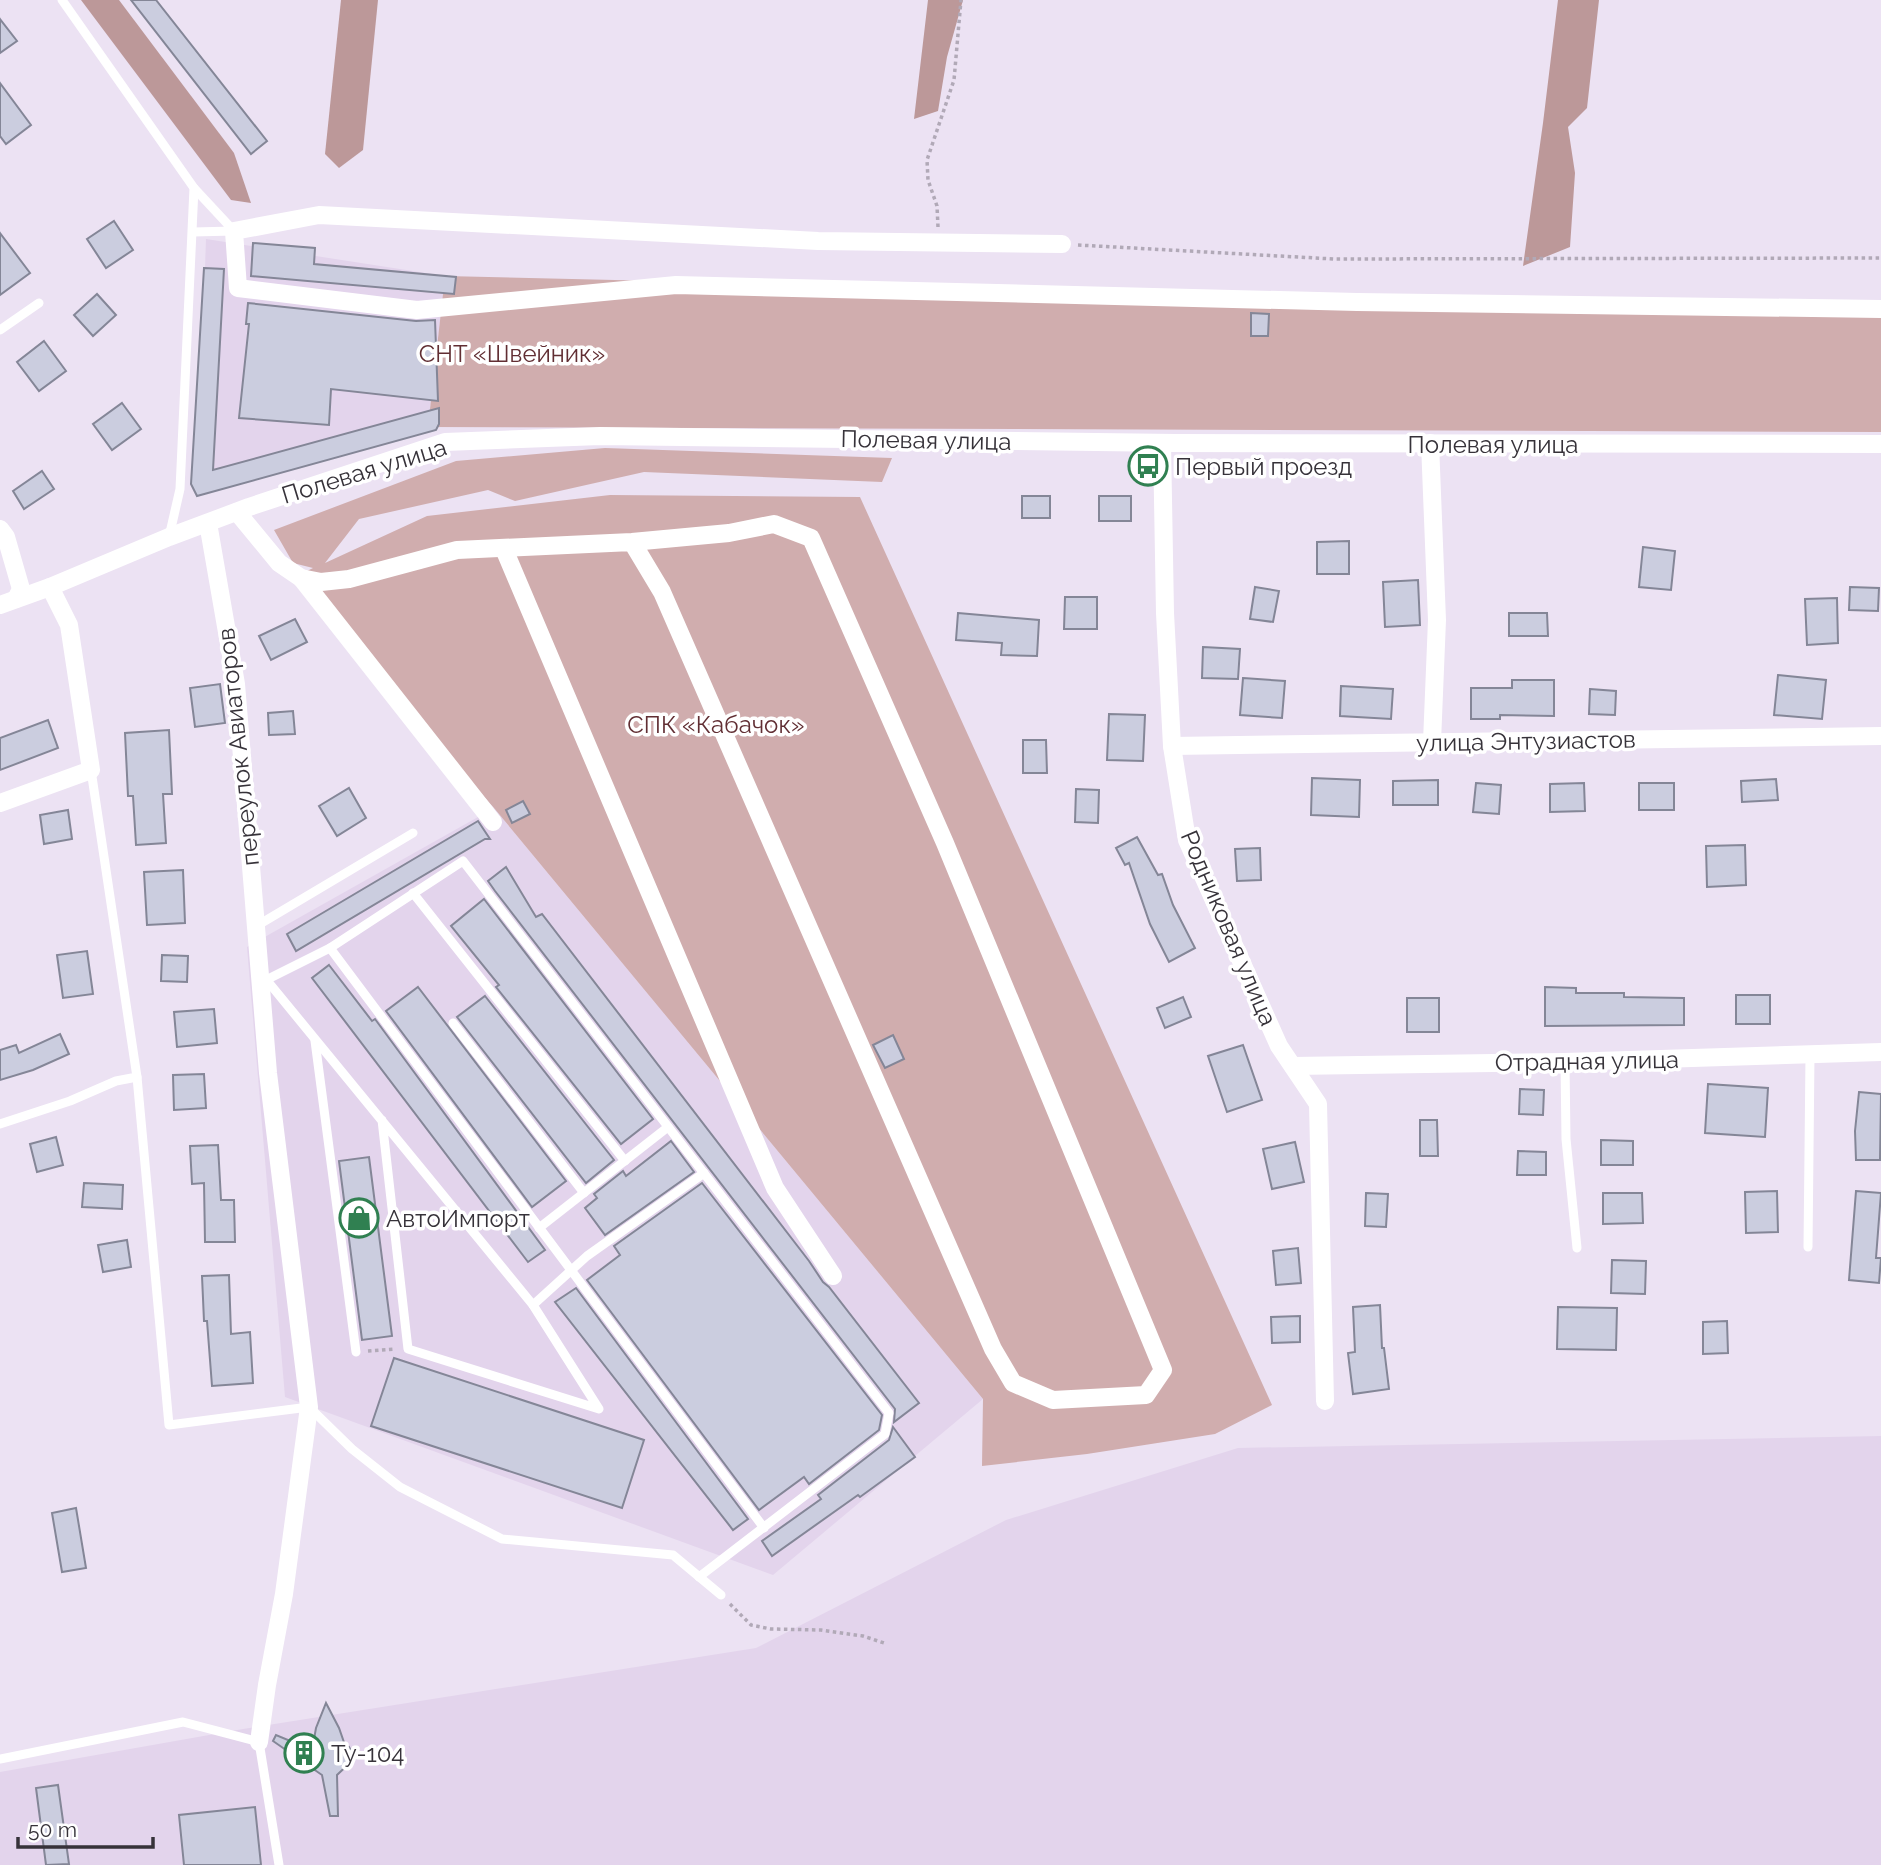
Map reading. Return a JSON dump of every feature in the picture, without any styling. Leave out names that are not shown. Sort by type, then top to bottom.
[{"type":"street","points":[[1062,244],[818,241],[319,215],[234,231],[238,288],[417,310],[676,285],[1357,302],[1881,309]]},
{"type":"street","name":"Полевая улица","points":[[8,602],[237,512],[445,442],[600,436],[1162,443],[1881,444]]},
{"type":"street","name":"Родниковая улица","points":[[1162,443],[1165,613],[1172,746],[1187,840],[1279,1046],[1318,1104],[1325,1401]]},
{"type":"street","points":[[1430,443],[1437,620],[1432,741]]},
{"type":"street","points":[[237,512],[279,563],[302,578],[494,822]]},
{"type":"street","name":"переулок Авиаторов","points":[[208,523],[236,684],[256,927],[263,976],[270,1085],[310,1407],[284,1594],[259,1742]]},
{"type":"street","points":[[302,578],[321,582],[349,579],[457,550],[632,542],[729,533],[774,524],[811,538],[950,856],[1163,1370],[1146,1395],[1054,1400],[1013,1383],[993,1349],[662,592],[632,542]]},
{"type":"street","points":[[0,529],[6,537],[21,589],[8,602]]},
{"type":"street","points":[[503,549],[775,1188],[834,1276]]},
{"type":"street","points":[[0,803],[91,769],[69,625],[50,587]]},
{"type":"street","name":"улица Энтузиастов","points":[[1172,746],[1881,736]]},
{"type":"street","name":"Отрадная улица","points":[[1293,1066],[1565,1062],[1881,1052]]},
{"type":"lane","points":[[62,0],[194,188],[234,231]]},
{"type":"lane","points":[[169,537],[180,489],[194,188]]},
{"type":"lane","points":[[193,232],[234,231]]},
{"type":"lane","points":[[0,330],[39,303]]},
{"type":"lane","points":[[91,769],[137,1077],[169,1425],[310,1407],[352,1449],[400,1487],[502,1539],[673,1556],[721,1595]]},
{"type":"lane","points":[[256,927],[412,833]]},
{"type":"lane","points":[[382,1120],[408,1349],[600,1409],[533,1304],[382,1120],[315,1040],[263,976],[330,947],[463,861],[889,1413],[885,1434],[699,1577]]},
{"type":"lane","points":[[413,893],[625,1161]]},
{"type":"lane","points":[[330,947],[764,1528]]},
{"type":"lane","points":[[453,1023],[584,1193]]},
{"type":"lane","points":[[315,1040],[356,1352]]},
{"type":"lane","points":[[1808,1247],[1810,1055]]},
{"type":"lane","points":[[1565,1062],[1566,1139],[1577,1248]]},
{"type":"lane","points":[[0,1124],[70,1101],[116,1081],[137,1077]]},
{"type":"lane","points":[[539,1228],[668,1127]]},
{"type":"lane","points":[[533,1304],[587,1256],[704,1173]]},
{"type":"lane","points":[[0,1759],[183,1722],[259,1742],[279,1865]]},
{"type":"path","points":[[940,243],[937,206],[928,180],[927,160],[954,80],[961,0]]},
{"type":"path","points":[[1062,244],[1334,259],[1881,258]]},
{"type":"path","points":[[356,1352],[408,1349]]},
{"type":"path","points":[[721,1595],[751,1625],[771,1629],[832,1631],[884,1643]]},
{"type":"shaded area","points":[[81,0],[119,0],[234,153],[251,203],[231,200]]},
{"type":"shaded area","points":[[341,0],[378,0],[363,150],[339,168],[325,154]]},
{"type":"shaded area","points":[[928,0],[963,0],[947,57],[938,111],[914,119]]},
{"type":"shaded area","points":[[1558,0],[1599,0],[1587,108],[1568,127],[1575,173],[1570,247],[1523,266],[1543,123]]},
{"type":"shaded area","points":[[206,239],[445,276],[428,427],[197,496]]},
{"type":"shaded area","points":[[494,808],[983,1399],[773,1575],[285,1397],[247,947]]},
{"type":"shaded area","points":[[1881,1436],[1881,1865],[0,1865],[0,1772],[243,1729],[756,1648],[1006,1520],[1238,1448]]},
{"type":"green space","name":"СНТ «Швейник»","points":[[445,276],[1881,310],[1881,432],[428,427]]},
{"type":"green space","name":"СПК «Кабачок»","points":[[605,448],[892,458],[882,482],[644,472],[515,501],[488,490],[359,519],[325,563],[427,516],[610,495],[860,497],[1272,1405],[1215,1434],[1087,1454],[982,1466],[983,1399],[494,808],[291,579],[313,568],[293,563],[274,530],[456,461]]},
{"type":"building","points":[[131,0],[156,0],[267,141],[251,154]]},
{"type":"building","points":[[0,19],[17,41],[0,53]]},
{"type":"building","points":[[0,83],[31,125],[6,144],[0,136]]},
{"type":"building","points":[[114,221],[133,250],[106,268],[87,239]]},
{"type":"building","points":[[0,233],[30,273],[0,295]]},
{"type":"building","points":[[253,243],[315,248],[314,264],[456,277],[454,294],[251,276]]},
{"type":"building","points":[[204,268],[224,269],[213,470],[439,408],[439,424],[436,430],[197,496],[191,484]]},
{"type":"building","points":[[97,294],[116,315],[93,336],[74,315]]},
{"type":"building","points":[[248,303],[416,321],[435,320],[438,401],[331,389],[329,425],[239,418],[249,324],[246,324]]},
{"type":"building","points":[[1251,313],[1269,314],[1268,336],[1251,336]]},
{"type":"building","points":[[44,341],[66,371],[39,391],[17,362]]},
{"type":"building","points":[[122,403],[141,429],[112,450],[93,424]]},
{"type":"building","points":[[42,471],[54,489],[24,509],[13,491]]},
{"type":"building","points":[[1022,496],[1050,496],[1050,518],[1022,518]]},
{"type":"building","points":[[1099,496],[1131,496],[1131,521],[1099,521]]},
{"type":"building","points":[[1349,541],[1349,574],[1317,574],[1317,542]]},
{"type":"building","points":[[1643,547],[1675,551],[1671,590],[1639,587]]},
{"type":"building","points":[[1418,580],[1420,625],[1385,627],[1383,582]]},
{"type":"building","points":[[1255,587],[1279,591],[1273,622],[1250,619]]},
{"type":"building","points":[[1850,587],[1879,588],[1878,611],[1849,610]]},
{"type":"building","points":[[1065,597],[1097,597],[1097,629],[1064,629]]},
{"type":"building","points":[[1837,598],[1838,643],[1807,645],[1805,599]]},
{"type":"building","points":[[958,613],[1039,620],[1037,656],[1001,655],[1002,643],[956,640]]},
{"type":"building","points":[[1509,613],[1547,613],[1548,636],[1509,636]]},
{"type":"building","points":[[295,619],[307,642],[271,660],[259,636]]},
{"type":"building","points":[[1203,647],[1240,649],[1238,679],[1202,678]]},
{"type":"building","points":[[1778,675],[1826,680],[1822,719],[1774,715]]},
{"type":"building","points":[[1243,678],[1285,681],[1282,718],[1240,715]]},
{"type":"building","points":[[1512,680],[1554,680],[1554,716],[1500,715],[1500,719],[1471,719],[1471,688],[1512,688]]},
{"type":"building","points":[[220,684],[225,723],[195,727],[190,688]]},
{"type":"building","points":[[1341,686],[1393,689],[1391,719],[1340,716]]},
{"type":"building","points":[[1590,689],[1616,691],[1615,715],[1589,714]]},
{"type":"building","points":[[293,711],[295,734],[269,735],[268,713]]},
{"type":"building","points":[[1109,714],[1145,715],[1143,761],[1107,760]]},
{"type":"building","points":[[48,720],[58,748],[0,770],[0,738]]},
{"type":"building","points":[[169,730],[172,794],[163,794],[166,843],[136,845],[133,796],[128,796],[125,733]]},
{"type":"building","points":[[1023,740],[1046,740],[1047,773],[1023,773]]},
{"type":"building","points":[[1312,778],[1360,780],[1359,817],[1311,815]]},
{"type":"building","points":[[1776,779],[1778,800],[1742,802],[1741,781]]},
{"type":"building","points":[[1438,780],[1438,805],[1393,805],[1393,781]]},
{"type":"building","points":[[1476,783],[1501,785],[1499,814],[1473,812]]},
{"type":"building","points":[[1584,783],[1585,811],[1550,812],[1550,784]]},
{"type":"building","points":[[1639,783],[1674,783],[1674,810],[1639,810]]},
{"type":"building","points":[[349,788],[366,818],[337,836],[319,806]]},
{"type":"building","points":[[1076,789],[1099,790],[1098,823],[1075,822]]},
{"type":"building","points":[[523,801],[530,814],[512,823],[506,810]]},
{"type":"building","points":[[68,810],[72,839],[44,844],[40,815]]},
{"type":"building","points":[[478,821],[490,839],[485,839],[296,951],[287,934]]},
{"type":"building","points":[[1137,837],[1158,875],[1162,874],[1173,905],[1195,948],[1169,962],[1150,924],[1129,863],[1125,865],[1116,848]]},
{"type":"building","points":[[1745,845],[1746,885],[1707,887],[1706,846]]},
{"type":"building","points":[[1260,848],[1261,880],[1237,881],[1235,849]]},
{"type":"building","points":[[506,867],[536,917],[542,914],[823,1282],[919,1403],[894,1422],[895,1409],[488,881]]},
{"type":"building","points":[[183,870],[185,923],[147,925],[144,872]]},
{"type":"building","points":[[484,899],[653,1119],[621,1144],[451,926]]},
{"type":"building","points":[[87,951],[93,994],[63,998],[57,955]]},
{"type":"building","points":[[162,955],[188,956],[187,982],[161,981]]},
{"type":"building","points":[[329,965],[372,1021],[375,1019],[545,1250],[528,1262],[312,978]]},
{"type":"building","points":[[418,987],[566,1181],[532,1207],[386,1011]]},
{"type":"building","points":[[1545,987],[1576,988],[1576,993],[1624,993],[1624,997],[1684,998],[1684,1025],[1545,1026]]},
{"type":"building","points":[[1736,995],[1770,995],[1770,1024],[1736,1024]]},
{"type":"building","points":[[485,996],[614,1160],[586,1183],[457,1017]]},
{"type":"building","points":[[1183,997],[1191,1017],[1165,1028],[1157,1008]]},
{"type":"building","points":[[1407,998],[1439,998],[1439,1032],[1407,1032]]},
{"type":"building","points":[[214,1009],[217,1043],[177,1047],[174,1012]]},
{"type":"building","points":[[60,1034],[69,1054],[33,1070],[0,1080],[0,1050],[16,1045],[19,1053]]},
{"type":"building","points":[[893,1035],[904,1059],[885,1068],[873,1045]]},
{"type":"building","points":[[1243,1045],[1262,1100],[1227,1112],[1208,1056]]},
{"type":"building","points":[[204,1074],[206,1108],[174,1110],[173,1075]]},
{"type":"building","points":[[1708,1084],[1768,1088],[1765,1137],[1705,1133]]},
{"type":"building","points":[[1520,1089],[1544,1090],[1543,1115],[1519,1114]]},
{"type":"building","points":[[1859,1092],[1881,1094],[1880,1160],[1856,1160],[1855,1131]]},
{"type":"building","points":[[1420,1120],[1437,1120],[1438,1156],[1420,1156]]},
{"type":"building","points":[[56,1137],[63,1165],[37,1172],[30,1144]]},
{"type":"building","points":[[1601,1140],[1633,1141],[1633,1165],[1601,1165]]},
{"type":"building","points":[[671,1141],[694,1172],[605,1235],[585,1208],[597,1198],[594,1194],[623,1171],[626,1176]]},
{"type":"building","points":[[1295,1142],[1304,1182],[1272,1189],[1263,1149]]},
{"type":"building","points":[[218,1145],[221,1200],[234,1200],[235,1242],[205,1242],[204,1183],[192,1184],[190,1146]]},
{"type":"building","points":[[1518,1151],[1546,1152],[1546,1175],[1517,1175]]},
{"type":"building","points":[[369,1157],[392,1336],[362,1340],[339,1161]]},
{"type":"building","points":[[84,1183],[123,1185],[122,1209],[82,1207]]},
{"type":"building","points":[[702,1183],[882,1415],[879,1430],[809,1484],[804,1477],[759,1510],[587,1280],[620,1255],[614,1246]]},
{"type":"building","points":[[1777,1191],[1778,1232],[1746,1233],[1745,1192]]},
{"type":"building","points":[[1856,1191],[1881,1193],[1876,1258],[1881,1258],[1879,1283],[1849,1280]]},
{"type":"building","points":[[1366,1193],[1388,1194],[1386,1227],[1365,1226]]},
{"type":"building","points":[[1603,1193],[1642,1193],[1643,1223],[1603,1224]]},
{"type":"building","points":[[127,1240],[131,1267],[103,1272],[98,1245]]},
{"type":"building","points":[[1298,1248],[1301,1283],[1276,1285],[1273,1251]]},
{"type":"building","points":[[1612,1260],[1646,1261],[1645,1294],[1611,1293]]},
{"type":"building","points":[[229,1275],[231,1334],[250,1332],[253,1383],[212,1386],[202,1276]]},
{"type":"building","points":[[576,1288],[748,1519],[733,1530],[555,1302]]},
{"type":"building","points":[[1380,1305],[1382,1348],[1389,1389],[1353,1394],[1348,1353],[1355,1352],[1353,1307]]},
{"type":"building","points":[[1558,1307],[1617,1308],[1616,1350],[1557,1349]]},
{"type":"building","points":[[1300,1316],[1300,1342],[1272,1343],[1271,1317]]},
{"type":"building","points":[[1727,1321],[1728,1353],[1703,1354],[1703,1322]]},
{"type":"building","points":[[394,1358],[644,1440],[622,1508],[371,1426]]},
{"type":"building","points":[[893,1427],[915,1457],[772,1556],[762,1541],[821,1499],[818,1495],[889,1440]]},
{"type":"building","points":[[76,1508],[86,1568],[62,1572],[52,1513]]},
{"type":"building","name":"Ту-104","points":[[326,1703],[346,1748],[349,1747],[355,1758],[337,1775],[338,1816],[330,1816],[322,1775],[273,1741],[276,1735],[312,1750],[316,1728]]},
{"type":"building","points":[[58,1785],[69,1864],[46,1865],[36,1788]]},
{"type":"building","points":[[255,1807],[261,1865],[184,1865],[179,1815]]},
{"type":"place","name":"Первый проезд","points":[[1148,466]]},
{"type":"place","name":"АвтоИмпорт","points":[[359,1218]]},
{"type":"place","name":"Ту-104","points":[[304,1753]]}]
